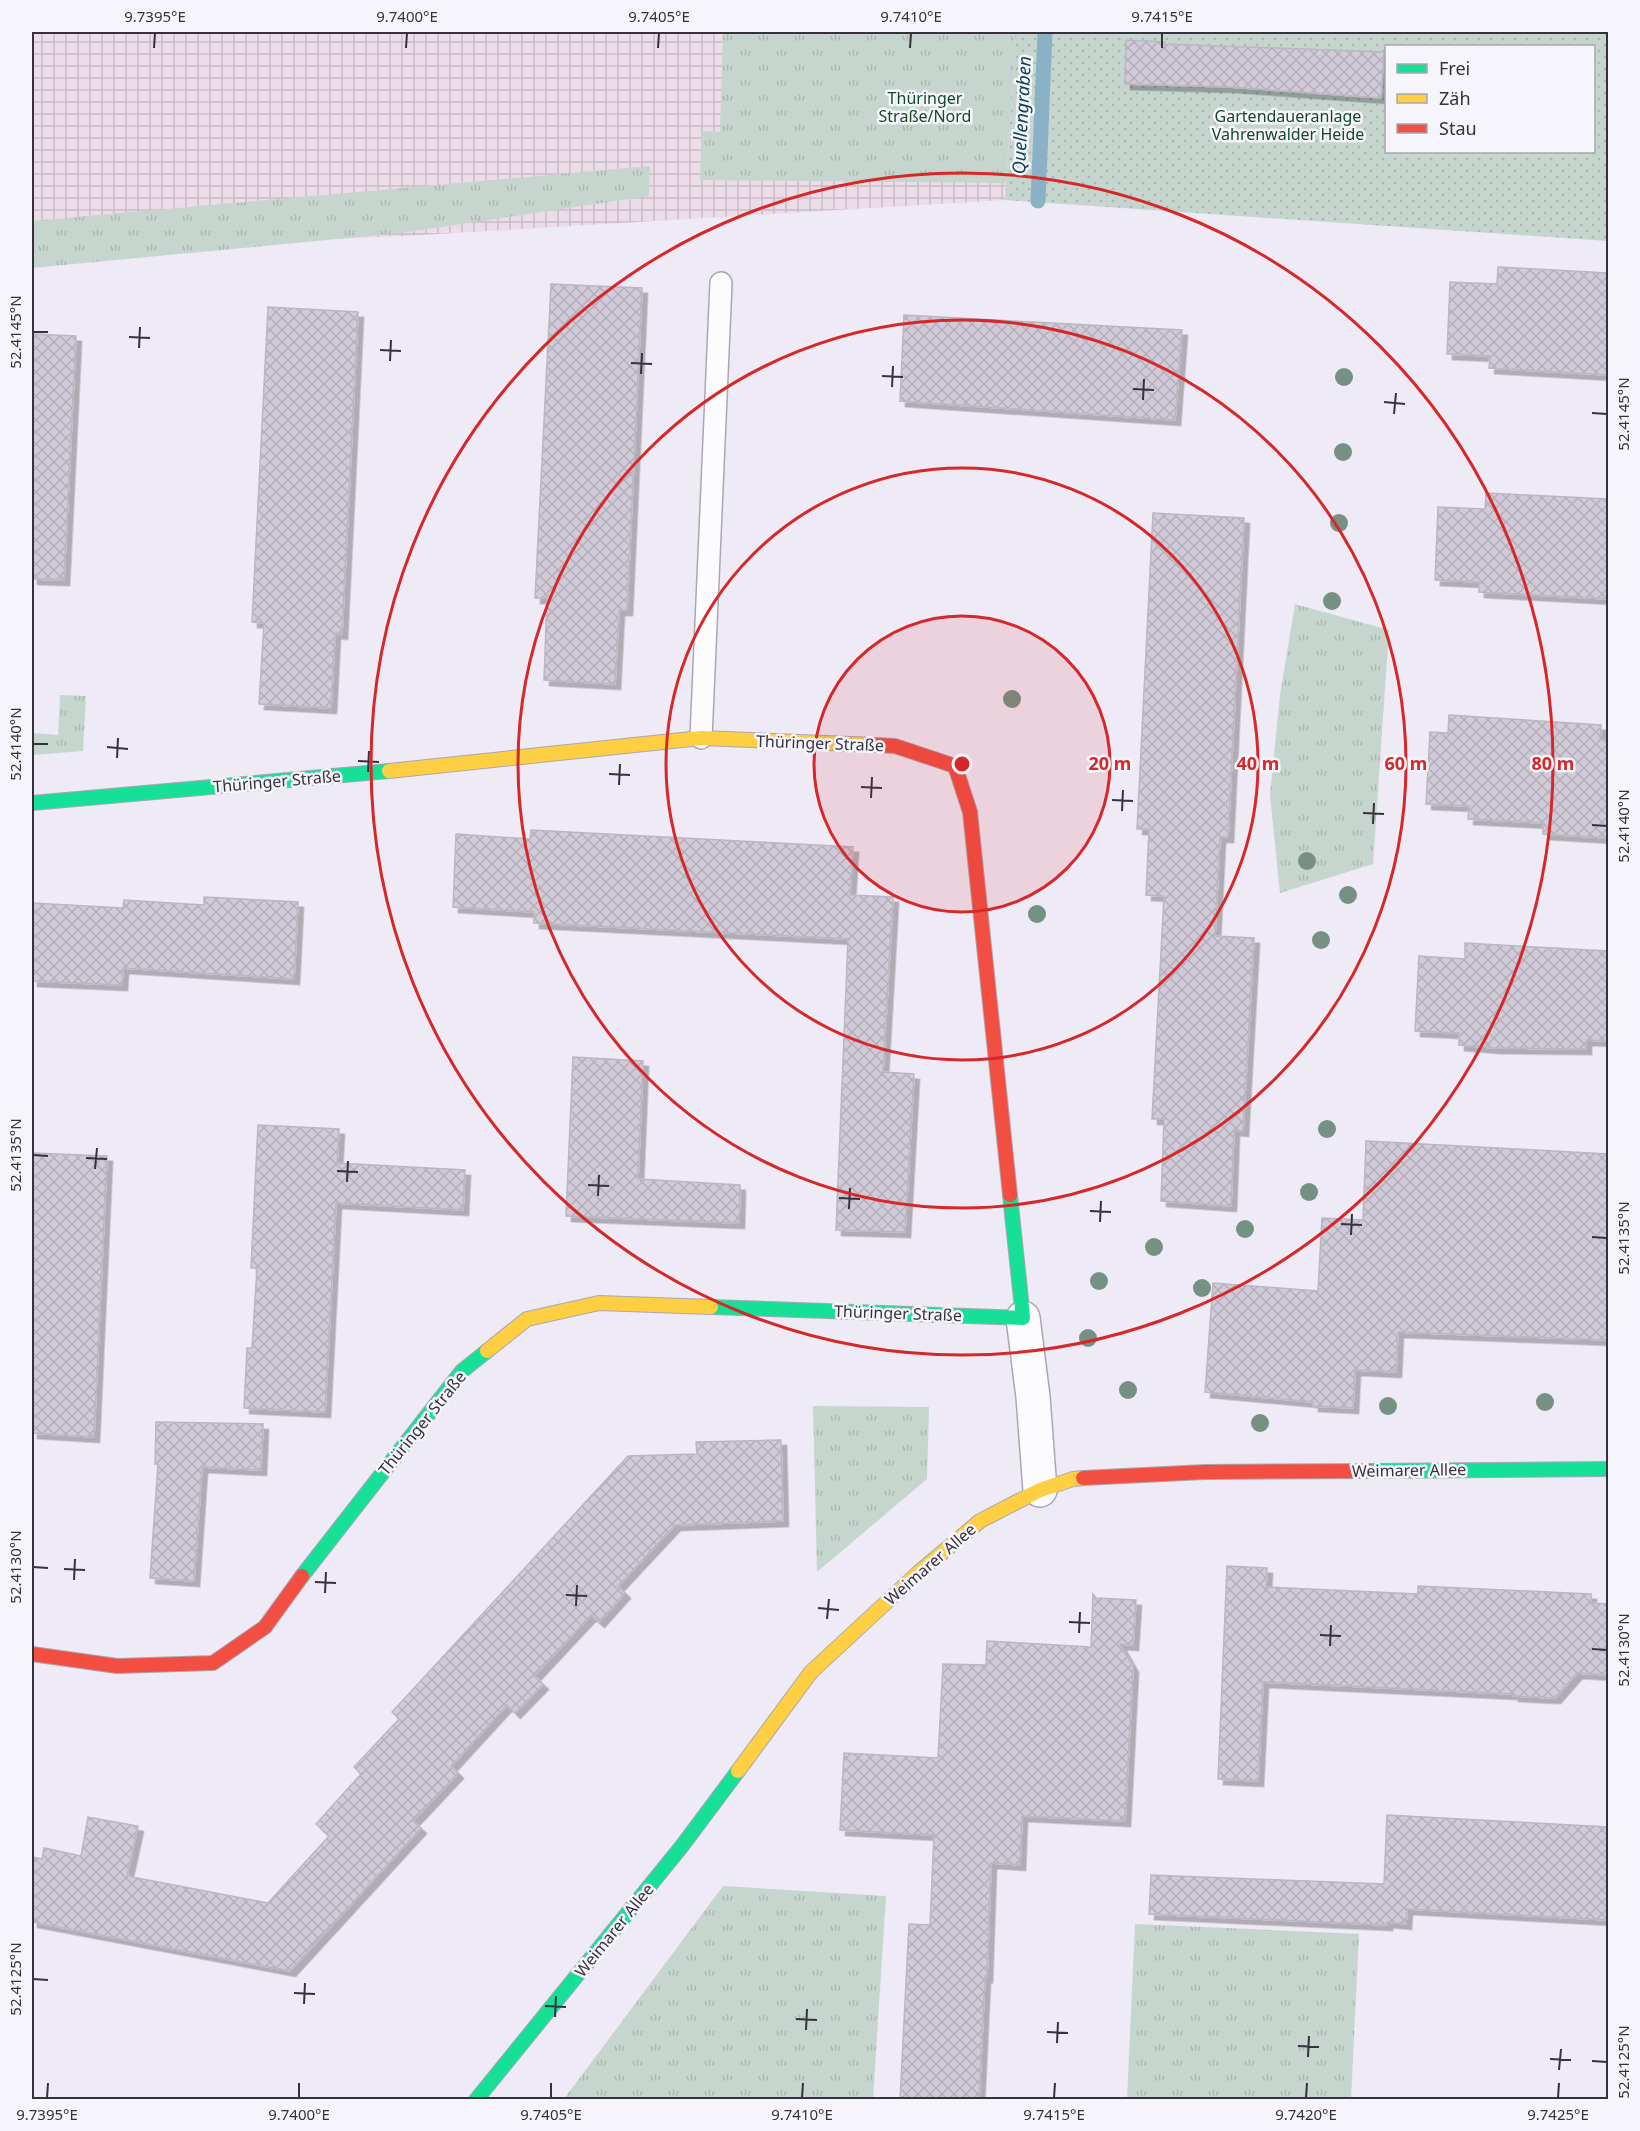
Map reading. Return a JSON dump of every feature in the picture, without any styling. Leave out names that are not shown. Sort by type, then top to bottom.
[{"type":"street","name":"Thüringer Straße","points":[[32,803],[401,770],[701,738],[895,746],[955,766],[970,812],[1033,1397],[1040,1490]]},
{"type":"street","name":"Thüringer Straße","points":[[32,1654],[117,1666],[213,1663],[265,1627],[320,1551],[462,1371],[527,1319],[599,1303],[1023,1318]]},
{"type":"street","name":"Weimarer Allee","points":[[476,2100],[682,1846],[811,1671],[918,1573],[980,1521],[1040,1490],[1073,1479],[1205,1472],[1608,1469]]},
{"type":"lane","points":[[701,738],[721,283]]},
{"type":"shaded area","points":[[32,32],[1016,32],[1005,200],[404,236],[124,247],[32,255]]},
{"type":"green space","name":"Thüringer Straße/Nord","points":[[723,32],[1016,32],[1006,183],[700,180],[702,131],[720,132]]},
{"type":"green space","name":"Gartendaueranlage Vahrenwalder Heide","points":[[1016,32],[1608,32],[1608,241],[1005,200]]},
{"type":"green space","points":[[650,166],[649,196],[400,233],[32,268],[32,221]]},
{"type":"green space","points":[[1295,604],[1389,630],[1373,864],[1280,893],[1270,795],[1280,695]]},
{"type":"green space","points":[[60,695],[86,696],[83,751],[32,755],[32,733],[58,735]]},
{"type":"green space","points":[[813,1406],[929,1407],[927,1479],[817,1572]]},
{"type":"green space","points":[[723,1886],[886,1896],[873,2099],[564,2099]]},
{"type":"green space","points":[[1135,1924],[1359,1934],[1351,2099],[1127,2099]]},
{"type":"building","points":[[1126,40],[1165,42],[1164,44],[1384,52],[1381,98],[1229,87],[1125,84]]},
{"type":"building","points":[[1498,267],[1608,273],[1608,375],[1489,368],[1490,356],[1447,354],[1450,282],[1497,284]]},
{"type":"building","points":[[551,284],[642,288],[627,610],[619,610],[615,684],[544,680],[547,598],[535,598]]},
{"type":"building","points":[[268,307],[358,312],[342,634],[335,633],[331,708],[259,704],[264,623],[252,622]]},
{"type":"building","points":[[904,315],[1182,330],[1175,420],[900,401]]},
{"type":"building","points":[[32,334],[76,336],[64,580],[32,579]]},
{"type":"building","points":[[1486,493],[1608,499],[1608,599],[1479,592],[1479,582],[1435,580],[1438,507],[1485,509]]},
{"type":"building","points":[[1153,513],[1244,518],[1228,837],[1220,837],[1215,936],[1254,938],[1243,1131],[1234,1130],[1231,1206],[1161,1201],[1164,1119],[1152,1119],[1164,896],[1146,895],[1149,829],[1137,829]]},
{"type":"building","points":[[1449,715],[1601,725],[1600,740],[1608,740],[1608,838],[1543,834],[1543,823],[1468,819],[1469,806],[1426,804],[1430,732],[1448,733]]},
{"type":"building","points":[[531,830],[853,847],[850,895],[893,897],[883,1072],[914,1074],[905,1232],[836,1230],[848,939],[534,923],[534,912],[453,907],[456,834],[530,839]]},
{"type":"building","points":[[204,897],[298,902],[294,979],[123,968],[122,985],[32,981],[33,903],[123,908],[124,900],[204,905]]},
{"type":"building","points":[[1465,943],[1608,951],[1608,1041],[1586,1040],[1586,1049],[1494,1048],[1459,1045],[1459,1033],[1415,1031],[1419,956],[1465,959]]},
{"type":"building","points":[[573,1057],[643,1061],[638,1179],[740,1185],[739,1223],[566,1216]]},
{"type":"building","points":[[258,1125],[339,1129],[337,1163],[465,1170],[463,1210],[336,1203],[325,1412],[244,1408],[247,1348],[252,1348],[257,1268],[251,1268]]},
{"type":"building","points":[[1366,1141],[1608,1154],[1608,1340],[1398,1332],[1396,1372],[1355,1370],[1353,1408],[1313,1406],[1313,1402],[1205,1392],[1213,1283],[1318,1291],[1322,1218],[1363,1220]]},
{"type":"building","points":[[32,1153],[107,1156],[94,1437],[32,1433]]},
{"type":"building","points":[[156,1422],[263,1424],[261,1470],[202,1467],[194,1581],[150,1578],[158,1464],[155,1464]]},
{"type":"building","points":[[781,1440],[783,1521],[675,1525],[618,1586],[625,1593],[599,1622],[591,1615],[534,1676],[543,1684],[515,1713],[507,1705],[451,1766],[458,1773],[413,1821],[421,1828],[290,1971],[32,1922],[32,1857],[42,1859],[44,1848],[81,1856],[88,1817],[138,1826],[127,1876],[268,1903],[329,1836],[316,1824],[361,1774],[354,1767],[399,1719],[392,1712],[628,1456],[697,1454],[696,1442]]},
{"type":"building","points":[[1227,1566],[1267,1568],[1266,1587],[1418,1594],[1418,1586],[1591,1594],[1591,1603],[1608,1604],[1608,1675],[1577,1673],[1555,1698],[1263,1682],[1258,1781],[1218,1779]]},
{"type":"building","points":[[1093,1594],[1096,1598],[1136,1600],[1133,1645],[1120,1644],[1133,1667],[1125,1821],[1022,1816],[1020,1865],[991,1863],[979,2100],[900,2100],[909,1924],[930,1925],[934,1835],[840,1830],[844,1753],[938,1758],[943,1664],[986,1665],[987,1641],[1091,1647]]},
{"type":"building","points":[[1387,1815],[1608,1827],[1608,1920],[1407,1909],[1406,1924],[1387,1922],[1387,1925],[1149,1914],[1151,1875],[1384,1884]]},
{"type":"waterway","name":"Quellengraben","points":[[1038,201],[1045,32]]},
{"type":"traffic: fast","points":[[32,803],[389,771]]},
{"type":"traffic: fast","points":[[711,1307],[1023,1318],[1010,1195]]},
{"type":"traffic: fast","points":[[302,1576],[462,1371],[487,1351]]},
{"type":"traffic: fast","points":[[1369,1471],[1608,1469]]},
{"type":"traffic: fast","points":[[476,2100],[682,1846],[738,1771]]},
{"type":"traffic: slow","points":[[389,771],[701,738],[876,745]]},
{"type":"traffic: slow","points":[[487,1351],[527,1319],[599,1303],[711,1307]]},
{"type":"traffic: slow","points":[[738,1771],[811,1672],[918,1573],[980,1521],[1040,1490],[1083,1478]]},
{"type":"traffic: jam","points":[[876,745],[895,746],[955,766],[970,812],[1010,1195]]},
{"type":"traffic: jam","points":[[1083,1478],[1205,1472],[1369,1471]]},
{"type":"traffic: jam","points":[[32,1654],[117,1666],[213,1663],[265,1627],[302,1576]]}]
